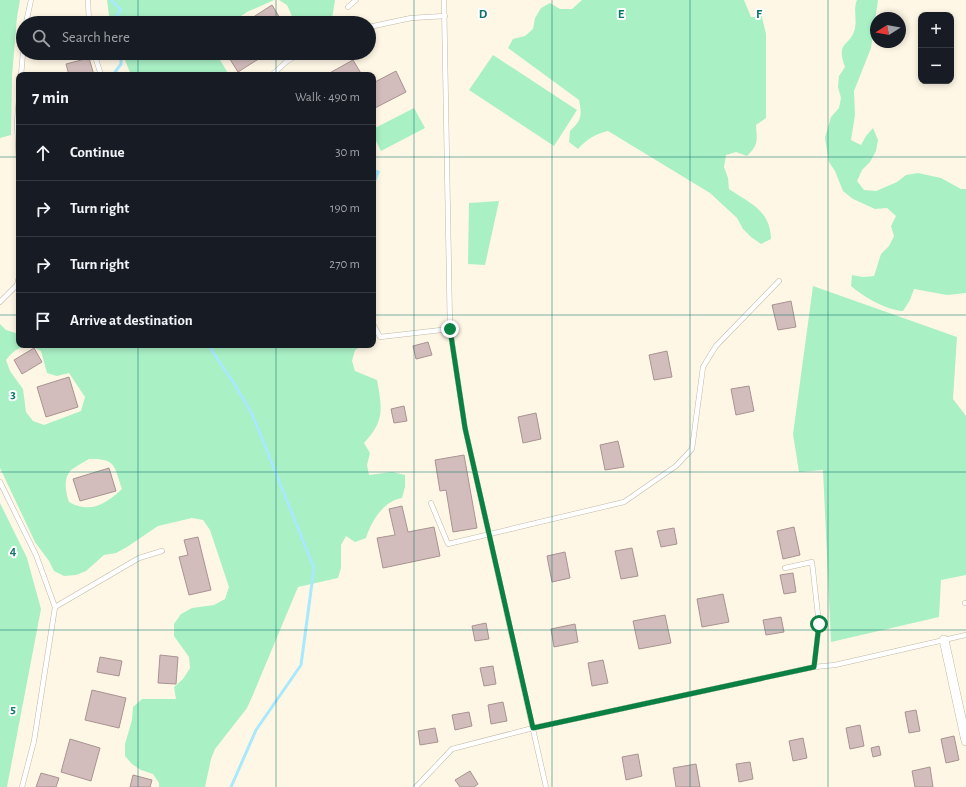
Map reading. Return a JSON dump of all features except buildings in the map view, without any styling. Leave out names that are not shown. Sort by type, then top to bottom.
[{"type":"street","points":[[944,640],[966,740]]},
{"type":"lane","points":[[28,16],[31,0]]},
{"type":"lane","points":[[88,0],[89,16]]},
{"type":"lane","points":[[348,7],[356,0]]},
{"type":"lane","points":[[444,0],[450,329],[465,428],[546,787]]},
{"type":"lane","points":[[376,26],[411,18],[445,16]]},
{"type":"lane","points":[[21,72],[22,60]]},
{"type":"lane","points":[[96,60],[100,72]]},
{"type":"lane","points":[[275,72],[289,60]]},
{"type":"lane","points":[[431,503],[448,544],[624,502],[676,466],[692,449],[703,367],[716,346],[780,281]]},
{"type":"lane","points":[[0,302],[16,285]]},
{"type":"lane","points":[[376,330],[380,337],[450,329]]},
{"type":"lane","points":[[0,482],[36,555],[55,607],[34,741],[22,787]]},
{"type":"lane","points":[[55,607],[139,558],[162,552]]},
{"type":"lane","points":[[785,568],[812,562],[819,624],[814,667]]},
{"type":"lane","points":[[416,787],[452,750],[533,728],[814,667],[835,665],[966,635]]},
{"type":"green space","points":[[0,0],[20,0],[16,16],[12,76],[11,135],[0,138]]},
{"type":"green space","points":[[107,0],[274,0],[241,16],[109,16]]},
{"type":"green space","points":[[279,0],[335,0],[332,16],[292,16],[287,5]]},
{"type":"green space","points":[[582,0],[744,0],[751,17],[756,17],[761,13],[766,34],[766,118],[756,125],[756,142],[751,152],[747,156],[736,152],[726,155],[724,167],[728,178],[729,189],[752,204],[763,214],[770,229],[771,239],[761,244],[743,229],[737,218],[710,193],[608,131],[592,137],[578,149],[569,142],[570,131],[577,124],[581,114],[579,100],[508,48],[513,39],[525,36],[533,29],[535,18],[541,8],[550,3],[560,9],[572,9]]},
{"type":"green space","points":[[857,0],[878,0],[876,12],[870,12],[871,48],[854,91],[855,115],[851,140],[861,145],[873,128],[878,140],[876,151],[870,162],[862,170],[857,181],[864,190],[876,191],[897,182],[906,175],[918,173],[941,178],[961,189],[966,189],[966,293],[947,295],[914,289],[910,300],[903,311],[890,308],[876,302],[851,286],[852,275],[863,277],[874,276],[881,254],[889,246],[894,236],[891,226],[896,216],[887,208],[875,209],[853,199],[843,191],[835,171],[829,162],[825,138],[831,117],[839,108],[841,98],[838,87],[839,76],[845,67],[842,52],[855,28],[855,7]]},
{"type":"green space","points":[[493,55],[577,110],[554,146],[469,90]]},
{"type":"green space","points":[[125,60],[220,60],[227,72],[130,72]]},
{"type":"green space","points":[[414,108],[425,128],[381,151],[376,141],[376,127]]},
{"type":"green space","points":[[499,201],[485,265],[468,264],[469,203]]},
{"type":"green space","points":[[813,286],[957,337],[953,399],[966,416],[966,575],[941,580],[939,617],[831,642],[823,470],[799,472],[793,434]]},
{"type":"green space","points":[[0,324],[6,330],[16,333],[16,348],[21,348],[11,354],[6,360],[10,371],[23,389],[26,412],[33,421],[44,425],[81,411],[85,397],[69,373],[57,376],[47,373],[41,351],[35,348],[359,348],[355,350],[352,361],[355,371],[377,380],[381,406],[379,421],[376,428],[364,443],[370,453],[367,465],[369,475],[392,472],[405,475],[405,487],[402,498],[389,503],[379,513],[371,525],[366,538],[355,542],[346,536],[341,545],[341,568],[338,578],[298,587],[247,708],[215,749],[211,759],[205,787],[159,787],[159,783],[153,774],[141,770],[132,764],[125,756],[125,744],[132,720],[133,707],[142,699],[176,699],[174,687],[183,679],[190,668],[189,657],[174,636],[174,624],[181,614],[192,608],[214,605],[225,599],[229,587],[210,530],[203,520],[192,518],[158,526],[116,553],[104,555],[86,571],[76,575],[64,576],[54,571],[49,561],[35,542],[0,468]],"holes":[[[89,459],[105,460],[113,465],[122,489],[110,499],[97,506],[84,507],[77,506],[69,502],[66,491],[66,478],[70,471]]]},
{"type":"green space","points":[[0,503],[27,558],[41,609],[7,787],[0,787]]},
{"type":"water","points":[[376,170],[380,171],[376,181]]},
{"type":"waterway","points":[[111,0],[121,10],[117,16]]},
{"type":"waterway","points":[[115,72],[121,64],[121,60]]},
{"type":"waterway","points":[[210,348],[235,385],[253,416],[314,568],[301,665],[256,730],[231,787]]},
{"type":"route","points":[[450,329],[465,428],[533,728],[814,667],[819,624]]}]
